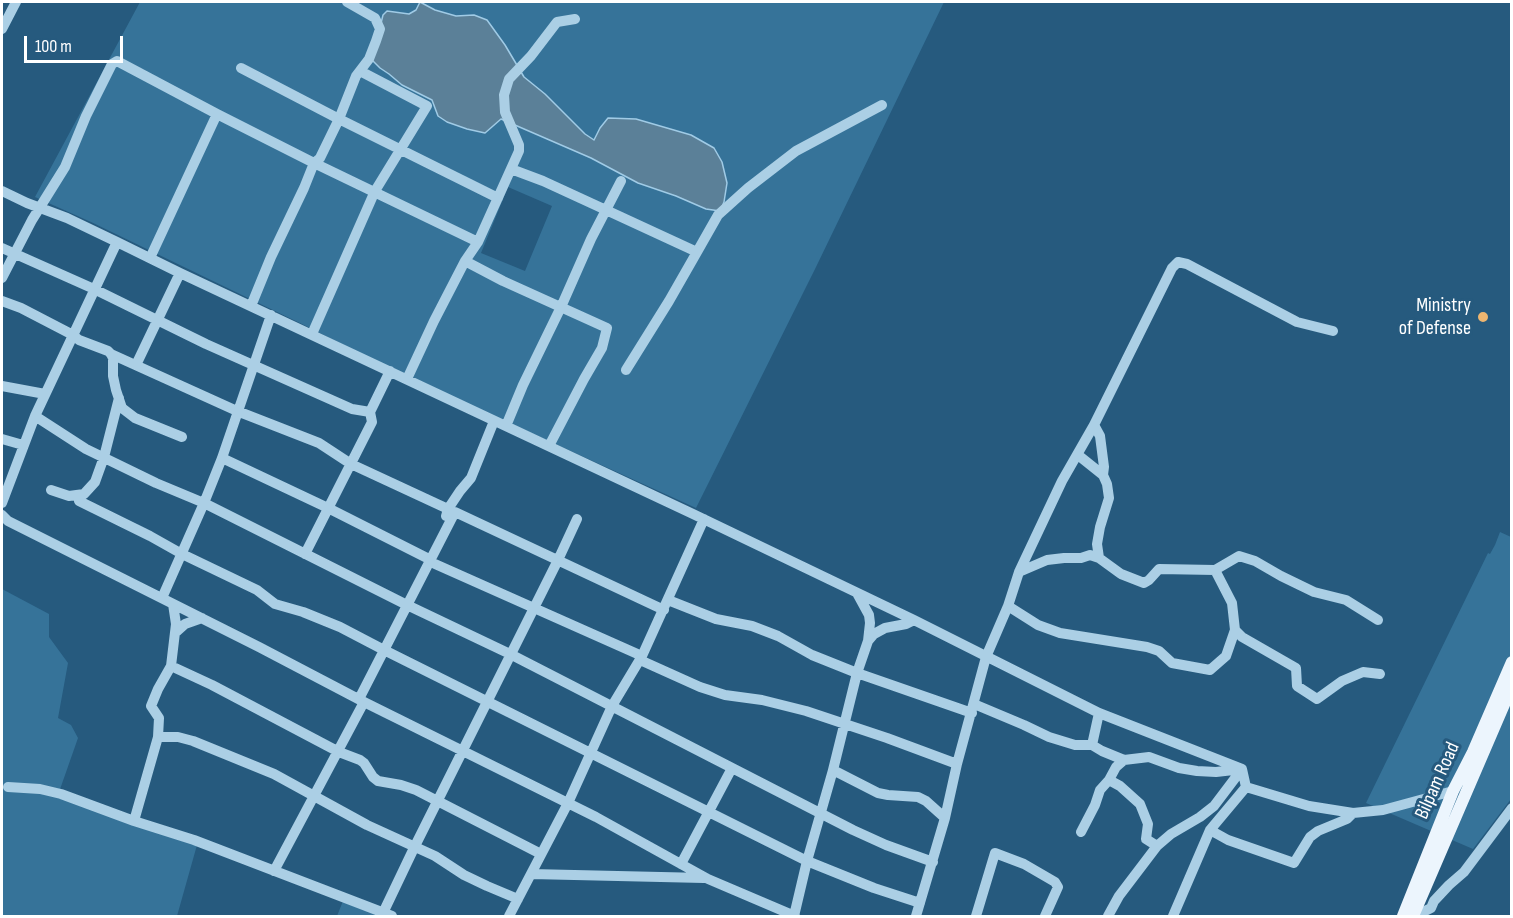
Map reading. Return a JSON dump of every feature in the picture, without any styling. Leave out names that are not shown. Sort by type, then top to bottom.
[{"type":"main road","name":"Bilpam Road","points":[[1402,916],[1452,791],[1473,752],[1512,662]]},
{"type":"main road","points":[[1414,916],[1512,686]]},
{"type":"street","points":[[2,29],[16,2]]},
{"type":"street","points":[[251,306],[314,163],[320,158],[360,71],[369,59],[380,29],[375,18],[347,2]]},
{"type":"street","points":[[407,379],[465,261],[478,242],[519,151],[519,145],[506,112],[504,95],[509,79],[531,56],[557,22],[575,19]]},
{"type":"street","points":[[2,278],[39,208],[65,167],[86,116],[112,64],[117,61],[314,163],[478,242]]},
{"type":"street","points":[[241,68],[498,198]]},
{"type":"street","points":[[312,334],[375,191],[427,106],[360,71]]},
{"type":"street","points":[[626,370],[718,215],[748,188],[796,151],[882,105]]},
{"type":"street","points":[[150,258],[218,114]]},
{"type":"street","points":[[511,169],[697,252]]},
{"type":"street","points":[[506,426],[591,239],[621,181]]},
{"type":"street","points":[[2,191],[67,218],[704,519],[914,620],[1099,713],[1242,769]]},
{"type":"street","points":[[2,502],[35,416],[117,242]]},
{"type":"street","points":[[2,248],[94,289],[254,366],[352,409],[370,412]]},
{"type":"street","points":[[465,261],[503,282],[607,328],[602,348],[549,446]]},
{"type":"street","points":[[916,916],[945,818],[986,657],[1008,606],[1019,572],[1062,482],[1094,425],[1172,268],[1178,262],[1187,264],[1297,322],[1333,330]]},
{"type":"street","points":[[136,365],[180,273]]},
{"type":"street","points":[[2,301],[21,308],[79,340],[108,351],[237,411],[319,443],[351,464],[448,509]]},
{"type":"street","points":[[162,598],[222,458],[272,315]]},
{"type":"street","points":[[111,354],[118,398],[128,414],[182,437]]},
{"type":"street","points":[[305,554],[372,422],[370,412],[390,371]]},
{"type":"street","points":[[2,386],[45,394]]},
{"type":"street","points":[[51,490],[69,496],[84,494],[95,482],[104,457],[118,398]]},
{"type":"street","points":[[35,416],[86,449],[204,503],[510,654],[886,845],[933,861]]},
{"type":"street","points":[[407,605],[418,575],[433,562],[448,509],[471,478],[494,421]]},
{"type":"street","points":[[1094,425],[1100,436],[1104,467],[1102,475]]},
{"type":"street","points":[[2,439],[23,445]]},
{"type":"street","points":[[1078,455],[1102,475],[1107,484],[1109,498],[1097,544],[1099,558]]},
{"type":"street","points":[[222,458],[328,508],[433,562],[534,607],[708,690],[806,711],[957,764]]},
{"type":"street","points":[[79,501],[257,590],[275,604],[340,627],[807,861],[874,888],[920,903]]},
{"type":"street","points":[[274,871],[339,752],[384,650],[455,512],[558,560],[666,605],[752,626],[778,636],[812,655],[857,673],[973,708],[1049,737],[1075,745],[1092,745],[1102,752],[1124,760],[1149,757],[1179,768],[1197,771],[1216,772],[1242,769]]},
{"type":"street","points":[[2,515],[18,526],[596,817],[708,879],[794,916],[857,673],[868,641],[869,615],[857,593]]},
{"type":"street","points":[[8,787],[40,789],[61,794],[194,840],[388,915],[414,848],[577,519]]},
{"type":"street","points":[[508,916],[568,803],[612,706],[641,658],[704,519]]},
{"type":"street","points":[[1019,572],[1047,560],[1081,558],[1090,555],[1099,558],[1121,574],[1144,583],[1159,569],[1215,570],[1239,556],[1255,561],[1314,592],[1346,600],[1378,620]]},
{"type":"street","points":[[1008,606],[1038,625],[1060,633],[1147,648],[1159,651],[1172,663],[1210,670],[1226,656],[1235,630],[1233,603],[1215,570]]},
{"type":"street","points":[[134,821],[158,737],[159,718],[151,706],[171,666],[176,624],[173,604]]},
{"type":"street","points":[[175,633],[185,624],[202,618]]},
{"type":"street","points":[[868,641],[874,634],[885,628],[914,620]]},
{"type":"street","points":[[1235,630],[1242,637],[1296,668],[1297,686],[1317,699],[1342,681],[1363,672],[1380,674]]},
{"type":"street","points":[[171,666],[364,763],[378,781],[401,784],[416,790],[541,854]]},
{"type":"street","points":[[1092,745],[1099,713]]},
{"type":"street","points":[[158,737],[178,737],[193,741],[274,774],[367,825],[435,856],[487,886],[518,899]]},
{"type":"street","points":[[1081,832],[1100,790],[1124,760]]},
{"type":"street","points":[[681,864],[732,768]]},
{"type":"street","points":[[1242,769],[1246,786]]},
{"type":"street","points":[[1107,916],[1119,896],[1157,846],[1214,806],[1242,769]]},
{"type":"street","points":[[833,770],[878,793],[918,797],[945,818]]},
{"type":"street","points":[[1109,780],[1120,786],[1140,804],[1148,824],[1146,840],[1157,846]]},
{"type":"street","points":[[1246,786],[1309,806],[1353,813],[1383,810],[1452,791]]},
{"type":"street","points":[[1173,916],[1210,830],[1246,786]]},
{"type":"street","points":[[1414,916],[1431,908],[1434,901],[1464,872],[1497,822],[1512,808]]},
{"type":"street","points":[[1210,830],[1228,840],[1294,863],[1310,837],[1318,831],[1347,819],[1353,813]]},
{"type":"street","points":[[976,916],[995,853],[1024,864],[1055,882],[1058,887],[1045,916]]},
{"type":"street","points":[[531,874],[708,879]]},
{"type":"shaded area","points":[[140,2],[420,2],[416,10],[409,14],[387,11],[383,15],[380,68],[402,85],[432,100],[485,133],[500,119],[591,158],[638,183],[707,209],[691,135],[636,119],[608,118],[594,140],[524,77],[505,45],[474,15],[456,16],[435,10],[421,2],[944,2],[696,508],[397,372],[91,222],[35,197]],"holes":[[[508,187],[552,206],[525,271],[481,253]]]},
{"type":"shaded area","points":[[420,2],[435,10],[456,16],[474,15],[487,20],[524,77],[594,140],[608,118],[636,119],[691,135],[714,148],[722,162],[727,183],[720,211],[706,209],[638,183],[591,158],[501,119],[485,133],[447,122],[438,116],[432,100],[402,85],[372,60],[383,15],[387,11],[409,14],[416,10]]},
{"type":"shaded area","points":[[1500,532],[1511,537],[1511,799],[1473,849],[1366,803]]},
{"type":"shaded area","points":[[2,589],[49,614],[49,637],[68,663],[58,718],[71,725],[78,738],[58,795],[197,845],[177,916],[2,916]]},
{"type":"shaded area","points":[[343,901],[383,916],[337,916]]},
{"type":"place","name":"Ministry of Defense","points":[[1483,317]]}]
